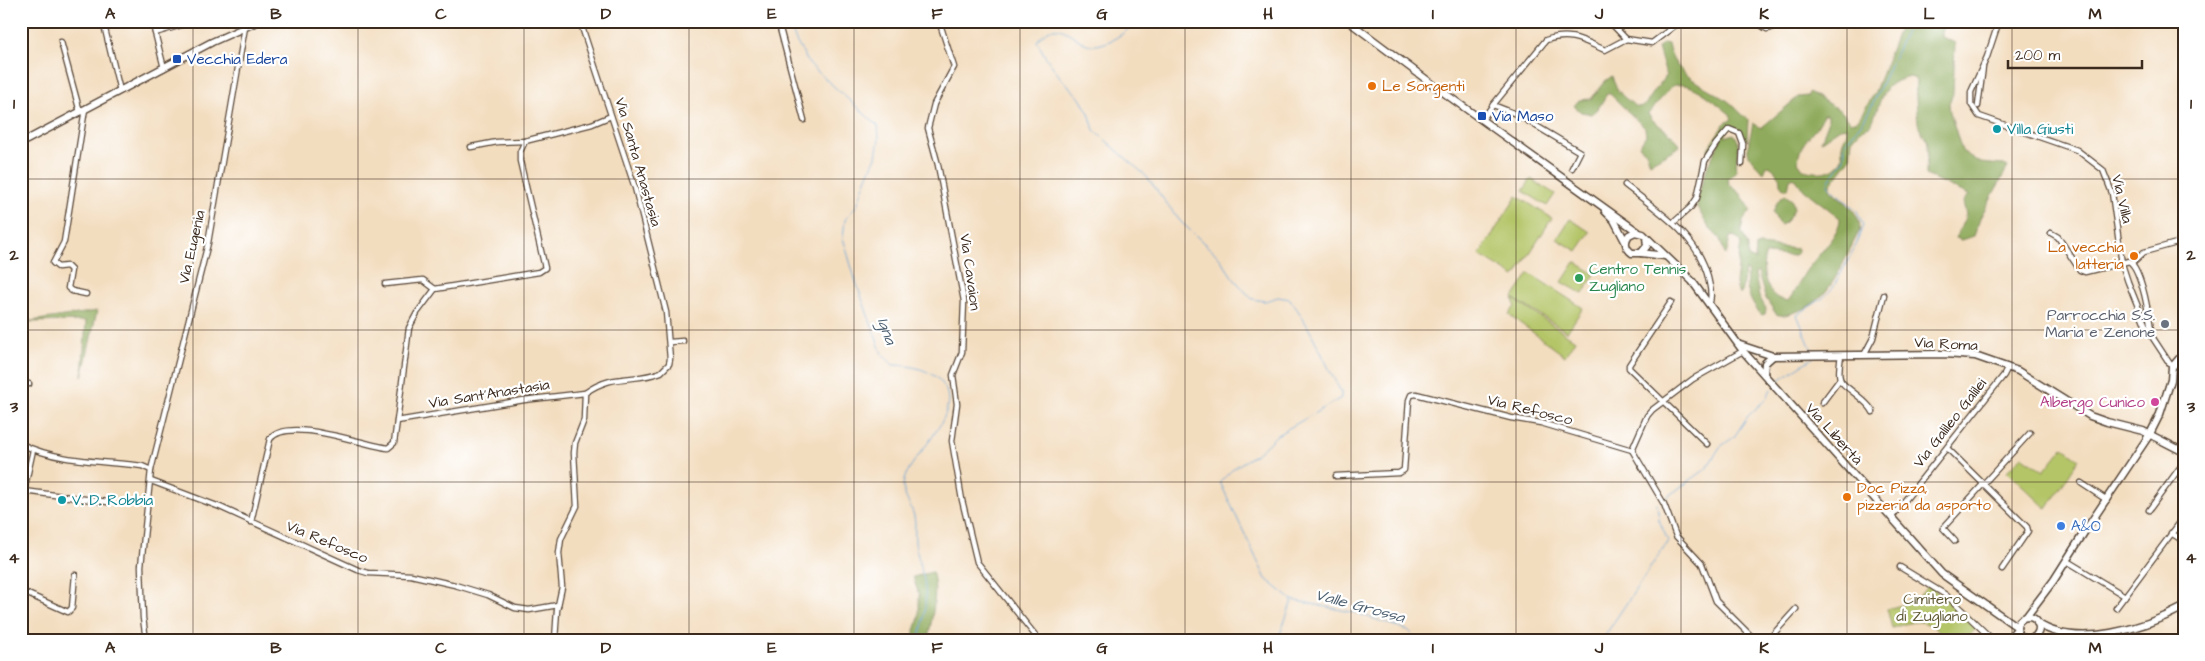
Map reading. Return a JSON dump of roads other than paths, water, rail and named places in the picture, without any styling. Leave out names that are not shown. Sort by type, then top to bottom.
[{"type":"main road","points":[[21,143],[82,110],[259,21]]},
{"type":"main road","points":[[1348,21],[1596,203],[1646,237],[1647,246],[1641,253]]},
{"type":"main road","points":[[1596,203],[1614,220],[1628,251],[1635,254],[1666,256]]},
{"type":"main road","points":[[1625,241],[1632,233],[1639,232]]},
{"type":"main road","name":"Via Libertà","points":[[1646,237],[1692,281],[1743,351],[1942,574],[2017,628]]},
{"type":"main road","name":"Via Roma","points":[[1738,345],[1770,357]]},
{"type":"main road","points":[[1753,362],[1753,358],[1759,353]]},
{"type":"main road","points":[[2007,640],[2036,605],[2067,561],[2084,531],[2107,500],[2150,434],[2160,414],[2171,380],[2172,366],[2184,353]]},
{"type":"main road","name":"Via Roma","points":[[1753,362],[1770,357],[1840,355],[1960,355],[1984,359],[2008,367],[2090,416],[2150,434],[2184,452]]},
{"type":"main road","points":[[1764,374],[1765,363],[1770,357]]},
{"type":"main road","points":[[2036,605],[2037,634]]},
{"type":"main road","points":[[2013,640],[2028,639],[2037,634],[2053,631],[2086,635],[2121,631],[2154,622],[2184,607]]},
{"type":"main road","name":"Via Libertà","points":[[1998,613],[2024,618]]},
{"type":"main road","points":[[2024,618],[2053,631]]},
{"type":"main road","points":[[2017,628],[2022,638]]},
{"type":"street","points":[[103,21],[120,91]]},
{"type":"street","points":[[152,21],[164,68]]},
{"type":"street","points":[[155,33],[195,21]]},
{"type":"street","name":"Via Santa Anastasia","points":[[580,21],[640,207],[666,312],[670,342],[669,364],[661,372],[613,380],[594,387],[585,393]]},
{"type":"street","points":[[778,21],[804,120]]},
{"type":"street","name":"Via Cavaion","points":[[939,21],[954,67],[934,104],[928,128],[938,165],[964,301],[962,352],[952,375],[957,404],[952,441],[960,492],[977,562],[1039,640]]},
{"type":"street","points":[[1609,21],[1626,40]]},
{"type":"street","points":[[1482,120],[1546,40],[1556,36],[1581,38],[1605,50],[1626,40],[1652,43],[1682,21]]},
{"type":"street","points":[[1754,21],[1767,29],[1771,28],[1772,21]]},
{"type":"street","name":"Via Villa","points":[[1999,21],[1983,66],[1970,92],[1972,104],[1977,114],[2078,150],[2103,170],[2112,193],[2122,264]]},
{"type":"street","name":"Via Eugenia","points":[[151,470],[208,243],[244,27]]},
{"type":"street","points":[[61,42],[82,110],[64,242],[56,254],[53,263],[55,266],[67,266],[71,270],[68,288],[72,291],[86,294]]},
{"type":"street","points":[[1978,106],[1983,66]]},
{"type":"street","points":[[1493,105],[1516,114],[1580,152],[1572,168]]},
{"type":"street","points":[[471,147],[497,142],[525,141],[592,124],[611,116]]},
{"type":"street","points":[[1674,223],[1692,207],[1697,198],[1705,162],[1716,144],[1730,129],[1739,133],[1743,144],[1742,164]]},
{"type":"street","points":[[251,522],[270,439],[276,434],[286,431],[331,434],[388,448],[394,443],[409,328],[435,289],[538,272],[546,268],[520,161],[520,152],[525,141]]},
{"type":"street","points":[[1625,184],[1674,223],[1682,232],[1704,265],[1710,284],[1711,299],[1709,305]]},
{"type":"street","points":[[2051,233],[2058,237],[2080,270],[2085,272],[2128,262],[2132,263],[2144,252],[2184,241]]},
{"type":"street","points":[[2132,263],[2141,281],[2152,337]]},
{"type":"street","points":[[2122,264],[2143,321],[2172,366]]},
{"type":"street","points":[[386,284],[423,280],[435,289]]},
{"type":"street","points":[[1864,355],[1873,338],[1884,295]]},
{"type":"street","points":[[1671,302],[1629,365],[1629,368],[1707,444]]},
{"type":"street","points":[[670,342],[683,341]]},
{"type":"street","points":[[1743,351],[1693,379],[1663,400],[1647,416],[1632,450],[1664,504],[1676,536],[1702,564],[1716,601],[1755,640]]},
{"type":"street","points":[[1840,355],[1840,379],[1842,383],[1862,397],[1873,412]]},
{"type":"street","name":"Via Galileo Galilei","points":[[1891,518],[2004,375],[2008,367]]},
{"type":"street","points":[[1822,404],[1840,379]]},
{"type":"street","points":[[21,382],[30,384]]},
{"type":"street","points":[[555,640],[558,605],[562,587],[561,539],[577,506],[574,453],[575,443],[584,420],[585,393]]},
{"type":"street","name":"Via Sant'Anastasia","points":[[397,421],[524,400],[585,393]]},
{"type":"street","name":"Via Refosco","points":[[1336,476],[1399,473],[1404,470],[1409,400],[1411,396],[1416,394],[1511,418],[1541,423],[1632,450]]},
{"type":"street","points":[[1955,541],[1943,528],[2030,433]]},
{"type":"street","points":[[21,444],[33,450],[64,458],[142,466],[151,470],[141,566],[143,618],[146,640]]},
{"type":"street","points":[[1947,448],[2027,527],[2028,531],[2002,569]]},
{"type":"street","points":[[21,504],[33,450]]},
{"type":"street","points":[[2149,510],[2184,462]]},
{"type":"street","name":"Via Refosco","points":[[151,481],[220,507],[342,564],[368,573],[411,575],[455,585],[488,595],[515,608],[529,610],[558,605]]},
{"type":"street","points":[[2081,483],[2107,500]]},
{"type":"street","points":[[24,491],[108,502]]},
{"type":"street","points":[[2116,608],[2184,517]]},
{"type":"street","points":[[2171,533],[2184,541]]},
{"type":"street","points":[[2067,561],[2125,596]]},
{"type":"street","points":[[1900,567],[1946,595],[1993,640]]},
{"type":"street","points":[[21,591],[68,612],[72,608],[75,575]]},
{"type":"street","points":[[1768,640],[1796,609]]},
{"type":"street","points":[[21,637],[28,640]]},
{"type":"waterway","name":"Igna","points":[[788,21],[796,41],[809,64],[878,126],[879,139],[876,157],[857,205],[845,220],[843,238],[856,282],[882,354],[893,365],[909,366],[932,374],[944,385],[947,393],[948,404],[945,415],[939,427],[908,470],[903,485],[914,516],[915,542],[925,587],[924,618],[918,640]]},
{"type":"waterway","points":[[1137,21],[1118,36],[1102,44],[1088,44],[1061,29],[1053,29],[1046,32],[1037,41],[1060,77],[1079,97],[1089,113],[1094,130],[1146,176],[1180,221],[1219,257],[1233,278],[1252,299],[1265,301],[1278,297],[1290,299],[1311,333],[1341,392],[1341,398],[1277,435],[1259,452],[1234,468],[1220,482],[1266,579],[1292,600],[1356,613],[1408,630],[1418,640]]},
{"type":"waterway","name":"Valle Grossa","points":[[1813,353],[1797,315],[1823,298],[1833,288],[1856,245],[1863,225],[1857,211],[1829,186],[1828,182],[1844,159],[1845,143],[1864,120],[1873,103],[1910,21]]},
{"type":"waterway","name":"Valle Grossa","points":[[1776,382],[1814,357]]},
{"type":"waterway","points":[[1664,499],[1706,469],[1720,447],[1734,437],[1748,416],[1767,398],[1771,389]]},
{"type":"waterway","name":"Valle Grossa","points":[[1602,640],[1668,541],[1659,520],[1657,504]]},
{"type":"waterway","points":[[1278,640],[1292,601]]},
{"type":"place","name":"Vecchia Edera","points":[[177,59]]},
{"type":"place","name":"Le Sorgenti","points":[[1372,86]]},
{"type":"place","name":"Via Maso","points":[[1482,116]]},
{"type":"place","name":"Villa Giusti","points":[[1997,129]]},
{"type":"place","name":"La vecchia latteria","points":[[2134,256]]},
{"type":"place","name":"Centro Tennis Zugliano","points":[[1579,278]]},
{"type":"place","name":"Parrocchia S.S. Maria e Zenone","points":[[2165,324]]},
{"type":"place","name":"Albergo Cunico","points":[[2155,402]]},
{"type":"place","name":"Doc Pizza, pizzeria da asporto","points":[[1847,497]]},
{"type":"place","name":"V. D. Robbia","points":[[62,500]]},
{"type":"place","name":"A&O","points":[[2061,526]]},
{"type":"park label","name":"Cimitero di Zugliano","points":[[1932,608]]}]
